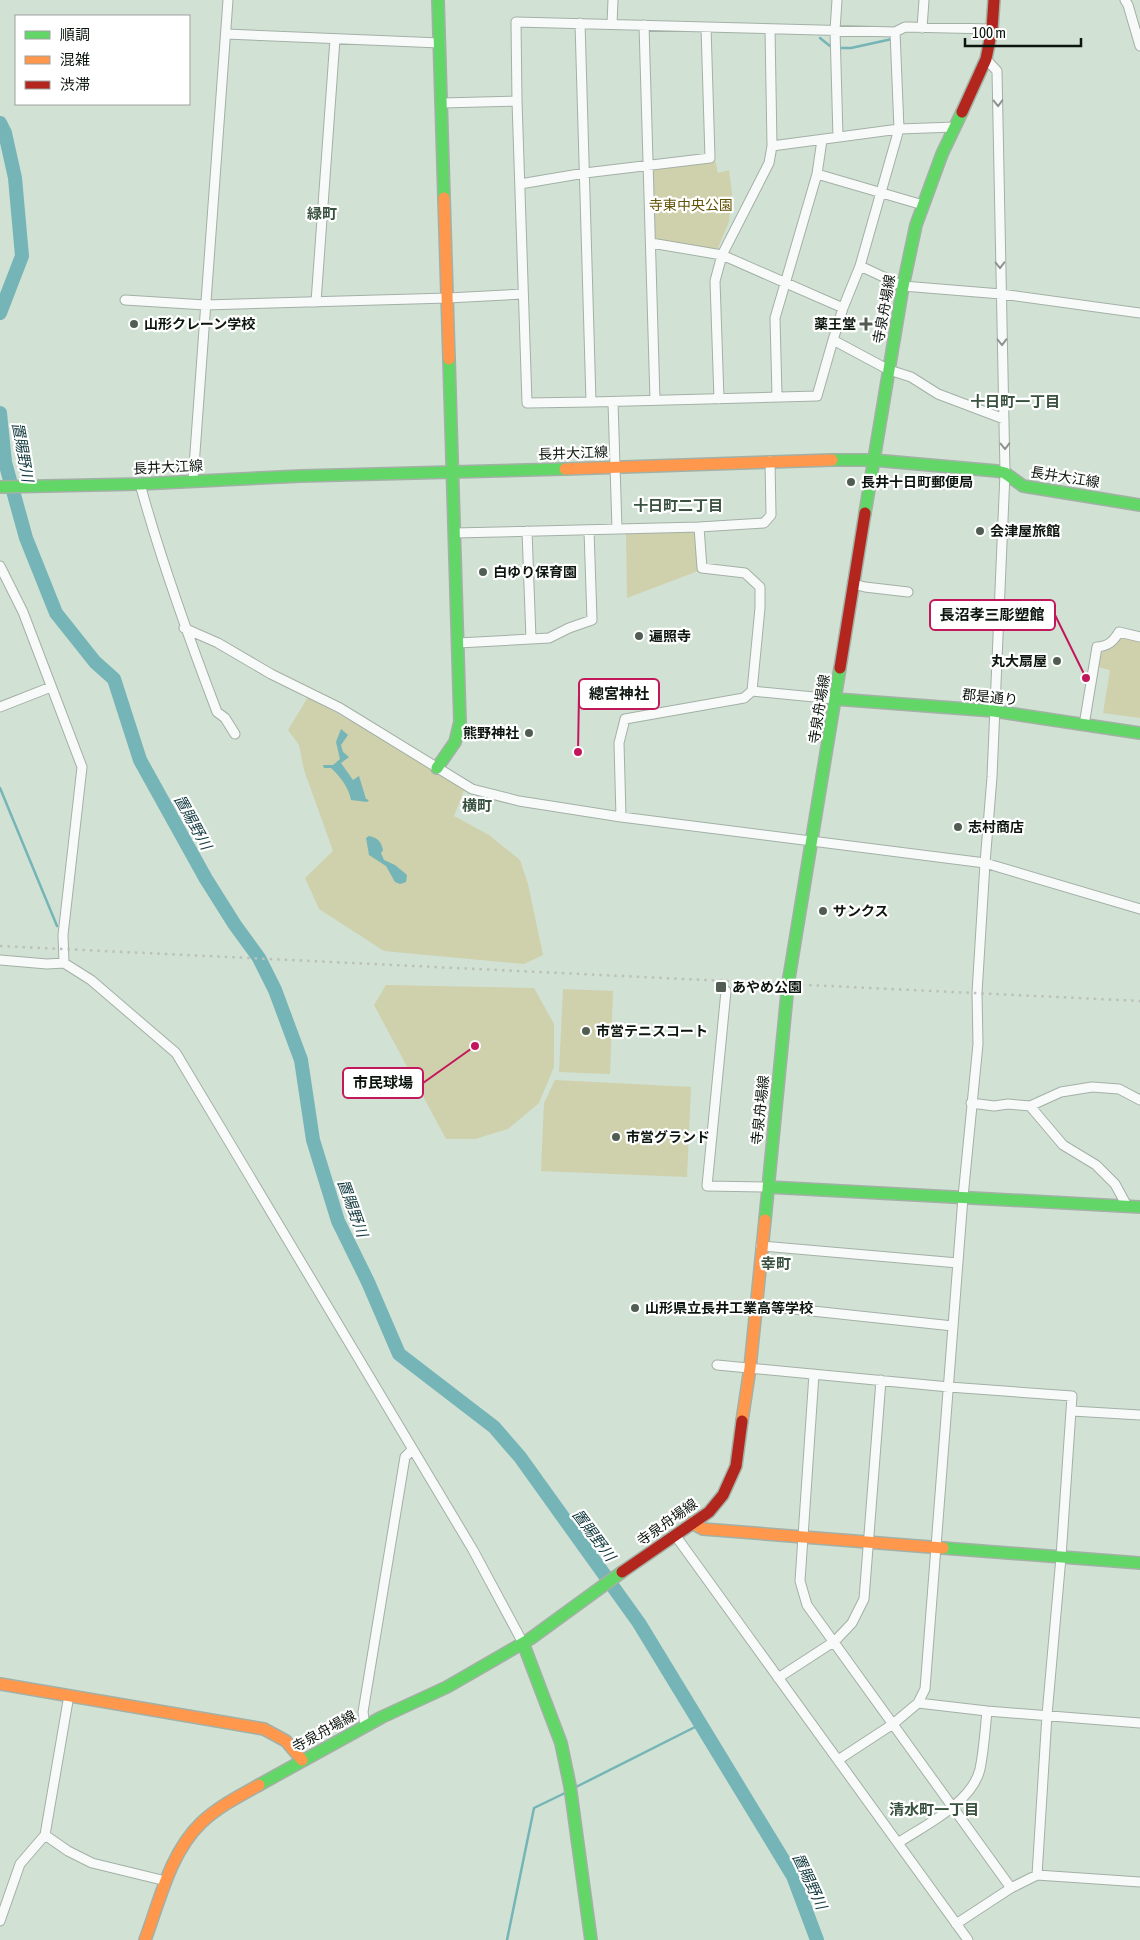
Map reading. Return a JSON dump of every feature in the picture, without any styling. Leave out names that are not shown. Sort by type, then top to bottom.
[{"type":"main road","points":[[437,768],[455,742],[460,722],[438,0]]},
{"type":"main road","name":"寺泉舟場線","points":[[145,1940],[178,1852],[201,1823],[225,1804],[302,1760],[365,1726],[447,1687],[526,1641],[709,1512],[723,1495],[736,1466],[750,1368],[788,984],[903,286],[922,205],[986,59],[992,29],[994,0]]},
{"type":"main road","name":"長井大江線","points":[[0,487],[140,484],[193,480],[452,473],[770,461],[873,460],[997,471],[1005,473],[1023,486],[1140,504]]},
{"type":"main road","name":"郡是通り","points":[[835,699],[994,711],[1140,733]]},
{"type":"main road","points":[[768,1187],[1140,1207]]},
{"type":"main road","points":[[692,1523],[703,1529],[1140,1564]]},
{"type":"main road","points":[[526,1641],[561,1743],[571,1796],[591,1940]]},
{"type":"main road","points":[[0,1684],[264,1729],[276,1734],[292,1745],[302,1760]]},
{"type":"street","points":[[193,480],[228,0]]},
{"type":"street","points":[[612,24],[613,0]]},
{"type":"street","points":[[837,0],[835,30],[838,137]]},
{"type":"street","points":[[922,28],[924,0]]},
{"type":"street","points":[[1125,0],[1140,46]]},
{"type":"street","points":[[895,32],[899,130],[860,266],[843,308],[817,396],[527,403],[516,22],[895,32],[905,27],[992,29]]},
{"type":"street","points":[[580,23],[591,402]]},
{"type":"street","points":[[644,25],[655,400]]},
{"type":"street","points":[[520,184],[585,173],[710,158],[706,27]]},
{"type":"street","points":[[719,399],[716,281],[722,256],[769,164],[772,146],[770,29]]},
{"type":"street","points":[[226,34],[440,43]]},
{"type":"street","points":[[316,302],[335,39]]},
{"type":"street","points":[[838,1760],[893,1724],[918,1703],[925,1688],[962,1197],[978,1044],[977,993],[992,777],[1005,473],[997,71],[986,59]]},
{"type":"street","points":[[442,103],[517,101]]},
{"type":"street","points":[[772,146],[899,130],[955,127]]},
{"type":"street","points":[[777,396],[775,318],[817,174],[822,140]]},
{"type":"street","points":[[817,174],[922,205]]},
{"type":"street","points":[[651,243],[722,256],[843,308]]},
{"type":"street","points":[[860,266],[903,286],[1001,294],[1140,313]]},
{"type":"street","points":[[125,300],[205,305],[523,294]]},
{"type":"street","points":[[833,340],[889,370],[911,378],[938,394],[1004,420]]},
{"type":"street","points":[[613,402],[618,528]]},
{"type":"street","points":[[454,533],[700,527],[764,523],[771,515],[770,461]]},
{"type":"street","points":[[140,484],[157,547],[184,628],[217,712],[225,718],[235,734]]},
{"type":"street","points":[[621,817],[619,743],[625,719],[744,698],[752,691],[760,608],[760,587],[745,573],[702,568],[700,527]]},
{"type":"street","points":[[458,643],[549,638],[569,628],[592,620],[589,530]]},
{"type":"street","points":[[526,531],[531,639]]},
{"type":"street","points":[[0,566],[22,612],[82,766],[64,936],[64,963]]},
{"type":"street","points":[[854,584],[908,592]]},
{"type":"street","points":[[184,628],[218,643],[278,678],[340,708],[472,789],[519,801],[621,817],[985,863],[1140,910]]},
{"type":"street","points":[[1084,725],[1097,647],[1105,646],[1114,641],[1119,632],[1140,637]]},
{"type":"street","points":[[0,707],[51,686]]},
{"type":"street","points":[[752,691],[835,699]]},
{"type":"street","points":[[0,960],[47,964],[64,963],[91,980],[176,1052],[526,1641]]},
{"type":"street","points":[[726,990],[707,1186],[768,1187]]},
{"type":"street","points":[[971,1103],[994,1106],[1008,1104],[1030,1106],[1061,1092],[1092,1087],[1119,1089],[1140,1100]]},
{"type":"street","points":[[1030,1106],[1063,1146],[1096,1165],[1115,1184],[1127,1206]]},
{"type":"street","points":[[761,1246],[958,1263]]},
{"type":"street","points":[[756,1305],[953,1326]]},
{"type":"street","points":[[717,1365],[949,1387],[1072,1396],[1061,1557],[1047,1715],[1037,1875]]},
{"type":"street","points":[[814,1374],[800,1581],[807,1605],[1011,1888]]},
{"type":"street","points":[[778,1678],[834,1641],[852,1623],[864,1599],[881,1380]]},
{"type":"street","points":[[1072,1411],[1140,1415]]},
{"type":"street","points":[[365,1726],[363,1712],[404,1456],[412,1450]]},
{"type":"street","points":[[671,1537],[778,1678],[968,1940]]},
{"type":"street","points":[[0,1922],[20,1864],[45,1834],[69,1696]]},
{"type":"street","points":[[918,1703],[1140,1723]]},
{"type":"street","points":[[898,1843],[952,1807],[970,1791],[980,1770],[987,1710]]},
{"type":"street","points":[[45,1834],[68,1851],[92,1863],[166,1880]]},
{"type":"street","points":[[956,1924],[1011,1888],[1037,1875],[1140,1882]]},
{"type":"green space","name":"寺東中央公園","points":[[715,160],[718,173],[729,170],[732,193],[729,222],[717,250],[652,238],[650,169]]},
{"type":"green space","points":[[695,532],[698,571],[627,598],[626,533]]},
{"type":"green space","points":[[1121,637],[1140,641],[1140,718],[1103,713],[1110,670],[1097,667],[1099,654],[1112,647]]},
{"type":"green space","points":[[308,697],[360,726],[464,790],[454,816],[489,835],[520,860],[528,884],[543,955],[524,964],[384,951],[319,909],[305,878],[333,851],[304,770],[299,745],[288,730]]},
{"type":"green space","points":[[386,985],[534,988],[554,1024],[554,1067],[539,1103],[508,1129],[475,1139],[446,1139],[374,1005]]},
{"type":"green space","name":"市営テニスコート","points":[[563,989],[613,991],[610,1074],[559,1072]]},
{"type":"green space","name":"市営グランド","points":[[555,1080],[691,1087],[687,1177],[541,1171],[544,1103]]},
{"type":"water","points":[[341,729],[348,735],[341,745],[343,752],[349,757],[341,763],[353,780],[359,776],[366,799],[369,800],[367,802],[351,800],[346,787],[338,775],[331,768],[324,768],[323,765],[333,765],[340,759],[336,742]]},
{"type":"water","points":[[369,836],[380,842],[384,860],[395,865],[407,875],[406,882],[400,884],[395,882],[386,866],[369,855],[366,838]]},
{"type":"waterway","points":[[820,38],[830,46]]},
{"type":"waterway","points":[[838,48],[851,48],[892,39]]},
{"type":"waterway","name":"置賜野川","points":[[0,123],[5,133],[15,178],[22,256],[0,313]]},
{"type":"waterway","name":"置賜野川","points":[[0,413],[5,462],[26,538],[56,613],[95,662],[114,679],[140,760],[206,879],[235,925],[259,958],[275,990],[301,1060],[313,1140],[338,1221],[368,1282],[399,1354],[494,1427],[520,1457],[639,1623],[793,1876],[817,1940]]},
{"type":"waterway","points":[[0,788],[57,926]]},
{"type":"waterway","points":[[574,1788],[701,1724]]},
{"type":"waterway","points":[[507,1940],[534,1808],[567,1792]]},
{"type":"railway","points":[[0,946],[1140,1001]]},
{"type":"traffic: fast","points":[[438,0],[444,198]]},
{"type":"traffic: fast","points":[[865,513],[903,286],[916,225],[942,154],[962,112]]},
{"type":"traffic: fast","points":[[437,768],[455,742],[460,722],[449,359]]},
{"type":"traffic: fast","points":[[832,460],[873,460],[997,471],[1005,473],[1023,486],[1140,505]]},
{"type":"traffic: fast","points":[[0,487],[565,469]]},
{"type":"traffic: fast","points":[[765,1220],[788,984],[840,668]]},
{"type":"traffic: fast","points":[[835,699],[994,711],[1140,733]]},
{"type":"traffic: fast","points":[[768,1187],[1140,1207]]},
{"type":"traffic: fast","points":[[943,1548],[1140,1563]]},
{"type":"traffic: fast","points":[[259,1785],[382,1717],[447,1687],[530,1639],[622,1572]]},
{"type":"traffic: fast","points":[[523,1643],[561,1743],[570,1786],[591,1940]]},
{"type":"traffic: slow","points":[[444,198],[449,359]]},
{"type":"traffic: slow","points":[[565,469],[832,460]]},
{"type":"traffic: slow","points":[[742,1421],[750,1368],[765,1220]]},
{"type":"traffic: slow","points":[[692,1523],[703,1529],[943,1548]]},
{"type":"traffic: slow","points":[[0,1684],[264,1729],[286,1741],[302,1760]]},
{"type":"traffic: slow","points":[[145,1940],[167,1878],[181,1848],[190,1835],[214,1812],[259,1785]]},
{"type":"traffic: jam","points":[[962,112],[986,59],[992,29],[994,0]]},
{"type":"traffic: jam","points":[[840,668],[865,513]]},
{"type":"traffic: jam","points":[[622,1572],[709,1512],[723,1495],[736,1466],[742,1421]]},
{"type":"place","name":"山形クレーン学校","points":[[134,324]]},
{"type":"place","name":"薬王堂","points":[[866,324]]},
{"type":"place","name":"長井十日町郵便局","points":[[851,482]]},
{"type":"place","name":"会津屋旅館","points":[[980,531]]},
{"type":"place","name":"白ゆり保育園","points":[[483,572]]},
{"type":"place","name":"遍照寺","points":[[639,636]]},
{"type":"place","name":"丸大扇屋","points":[[1057,661]]},
{"type":"place","name":"長沼孝三彫塑館","points":[[1086,678]]},
{"type":"place","name":"熊野神社","points":[[529,733]]},
{"type":"place","name":"總宮神社","points":[[578,752]]},
{"type":"place","name":"志村商店","points":[[958,827]]},
{"type":"place","name":"サンクス","points":[[823,911]]},
{"type":"place","name":"あやめ公園","points":[[721,987]]},
{"type":"place","name":"市営テニスコート","points":[[586,1031]]},
{"type":"place","name":"市民球場","points":[[475,1046]]},
{"type":"place","name":"市営グランド","points":[[616,1137]]},
{"type":"place","name":"山形県立長井工業高等学校","points":[[635,1308]]},
{"type":"district","name":"緑町","points":[[322,213]]},
{"type":"district","name":"十日町一丁目","points":[[1015,401]]},
{"type":"district","name":"十日町二丁目","points":[[678,505]]},
{"type":"district","name":"横町","points":[[477,805]]},
{"type":"district","name":"幸町","points":[[776,1263]]},
{"type":"district","name":"清水町一丁目","points":[[934,1809]]}]
